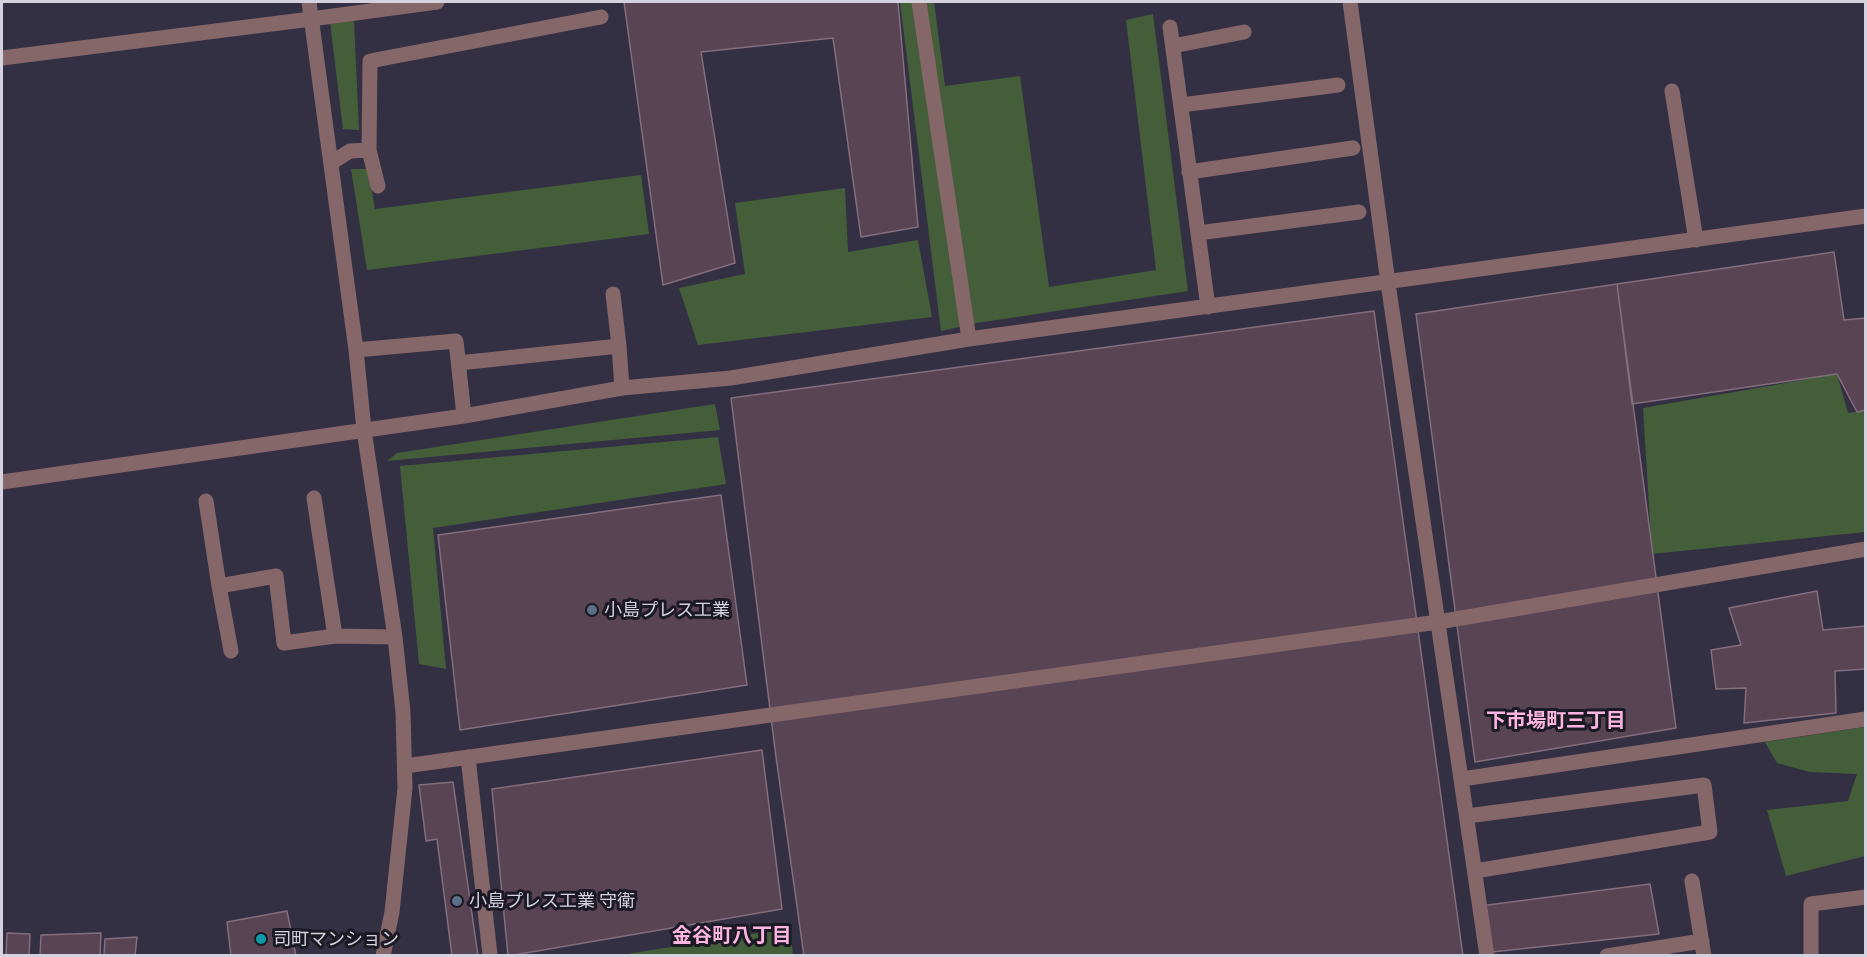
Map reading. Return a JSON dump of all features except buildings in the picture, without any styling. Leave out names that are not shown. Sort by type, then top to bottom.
[{"type":"street","points":[[309,2],[356,350],[364,430],[395,637],[403,712],[404,798],[392,912],[383,956]]},
{"type":"street","points":[[2,58],[437,2]]},
{"type":"street","points":[[919,2],[969,339]]},
{"type":"street","points":[[1350,2],[1388,283],[1487,956]]},
{"type":"street","points":[[378,186],[369,150],[370,61],[601,17]]},
{"type":"street","points":[[1170,27],[1208,307]]},
{"type":"street","points":[[1173,46],[1244,32]]},
{"type":"street","points":[[1180,105],[1338,85]]},
{"type":"street","points":[[1672,91],[1696,240]]},
{"type":"street","points":[[1189,172],[1353,148]]},
{"type":"street","points":[[331,163],[350,152],[369,150]]},
{"type":"street","points":[[1198,233],[1359,212]]},
{"type":"street","points":[[2,482],[464,417],[622,388],[731,378],[969,339],[1866,216]]},
{"type":"street","points":[[613,294],[622,388]]},
{"type":"street","points":[[356,350],[456,341],[464,417]]},
{"type":"street","points":[[459,363],[619,346]]},
{"type":"street","points":[[314,498],[335,636]]},
{"type":"street","points":[[206,501],[231,651]]},
{"type":"street","points":[[405,766],[1438,622],[1866,549]]},
{"type":"street","points":[[219,586],[276,576],[284,642],[335,636],[395,637]]},
{"type":"street","points":[[1462,779],[1866,719]]},
{"type":"street","points":[[468,758],[490,955]]},
{"type":"street","points":[[1467,816],[1704,785],[1710,832],[1475,872]]},
{"type":"street","points":[[1607,956],[1703,948],[1692,881]]},
{"type":"street","points":[[1811,956],[1811,904],[1866,897]]},
{"type":"green space","points":[[900,2],[934,2],[945,86],[1020,76],[1049,287],[1156,270],[1126,20],[1153,14],[1188,291],[977,323],[941,331]]},
{"type":"green space","points":[[354,21],[359,130],[343,129],[330,22]]},
{"type":"green space","points":[[351,169],[368,169],[375,209],[641,175],[649,234],[367,270]]},
{"type":"green space","points":[[845,188],[848,252],[918,240],[932,317],[698,345],[679,288],[745,274],[735,203]]},
{"type":"green space","points":[[1837,374],[1848,413],[1865,411],[1865,532],[1652,554],[1643,408]]},
{"type":"green space","points":[[715,404],[720,430],[387,461],[397,453]]},
{"type":"green space","points":[[718,437],[726,484],[433,528],[446,669],[419,664],[400,466]]},
{"type":"green space","points":[[1865,727],[1865,856],[1786,876],[1767,810],[1848,801],[1857,774],[1810,772],[1777,763],[1765,742]]},
{"type":"green space","points":[[790,928],[793,955],[621,955]]},
{"type":"place","name":"小島プレス工業","points":[[592,610]]},
{"type":"place","name":"小島プレス工業 守衛","points":[[457,901]]},
{"type":"place","name":"司町マンション","points":[[261,939]]},
{"type":"district","name":"下市場町三丁目","points":[[1556,720]]},
{"type":"district","name":"金谷町八丁目","points":[[732,935]]}]
